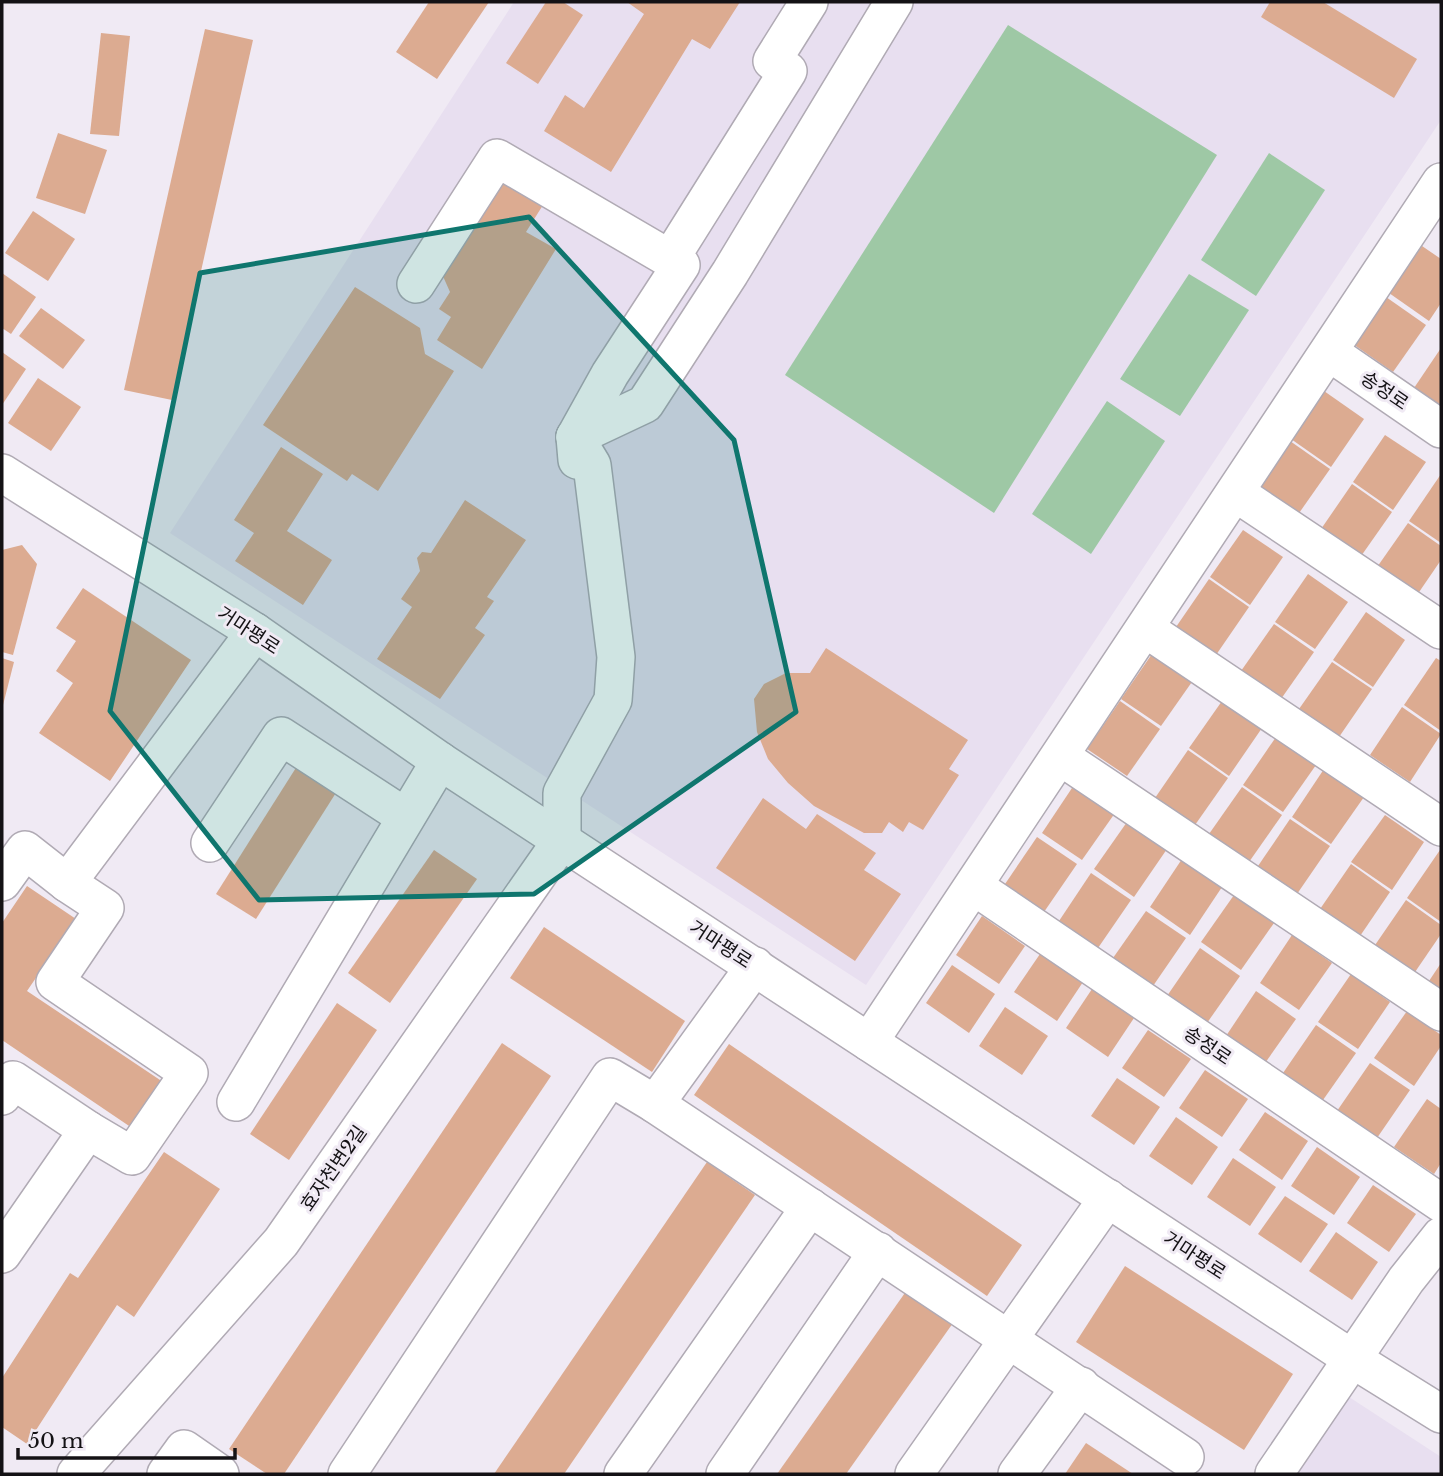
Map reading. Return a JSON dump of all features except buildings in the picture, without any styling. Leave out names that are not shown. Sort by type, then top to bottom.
[{"type":"street","points":[[670,259],[788,71],[772,61],[809,2]]},
{"type":"street","points":[[575,437],[645,404],[730,273],[894,2]]},
{"type":"street","points":[[416,284],[497,158],[681,265],[610,374],[575,437],[578,478],[613,700],[562,793],[562,839]]},
{"type":"street","points":[[869,1042],[975,887],[1329,352],[1428,229],[1441,182]]},
{"type":"street","name":"송정로","points":[[1329,352],[1441,429]]},
{"type":"street","name":"거마평로","points":[[2,472],[255,632],[440,761],[1354,1360],[1441,1414]]},
{"type":"street","points":[[1236,493],[1441,630]]},
{"type":"street","points":[[1146,629],[1441,827]]},
{"type":"street","points":[[67,883],[255,632]]},
{"type":"street","points":[[210,843],[281,736],[404,816]]},
{"type":"street","points":[[1061,757],[1441,1012]]},
{"type":"street","points":[[236,1102],[404,816],[440,761]]},
{"type":"street","name":"효자천변2길","points":[[76,1474],[281,1242],[562,839]]},
{"type":"street","points":[[2,882],[24,850],[67,883],[106,908],[55,982],[189,1073],[132,1156],[13,1080],[2,1096]]},
{"type":"street","name":"송정로","points":[[975,887],[1441,1203]]},
{"type":"street","points":[[655,1104],[755,966]]},
{"type":"street","points":[[347,1474],[610,1077],[1009,1337],[1185,1457]]},
{"type":"street","points":[[7,1236],[88,1130]]},
{"type":"street","points":[[914,1474],[1108,1198]]},
{"type":"street","points":[[623,1474],[810,1207]]},
{"type":"street","points":[[1274,1474],[1406,1280],[1441,1236]]},
{"type":"street","points":[[725,1474],[878,1251]]},
{"type":"street","points":[[1017,1474],[1081,1386]]},
{"type":"street","points":[[166,1474],[184,1449],[220,1474]]},
{"type":"highlighted area","points":[[529,217],[734,440],[796,712],[534,894],[259,900],[110,711],[200,273]]},
{"type":"shaded area","points":[[514,2],[1441,2],[1441,120],[866,985],[170,533]]},
{"type":"shaded area","points":[[1349,1397],[1441,1457],[1441,1474],[1295,1474]]},
{"type":"green space","points":[[1008,25],[1217,155],[994,513],[785,375]]},
{"type":"green space","points":[[1269,153],[1325,190],[1256,296],[1201,260]]},
{"type":"green space","points":[[1189,274],[1249,310],[1180,416],[1120,379]]},
{"type":"green space","points":[[1107,401],[1165,441],[1091,554],[1032,514]]}]
